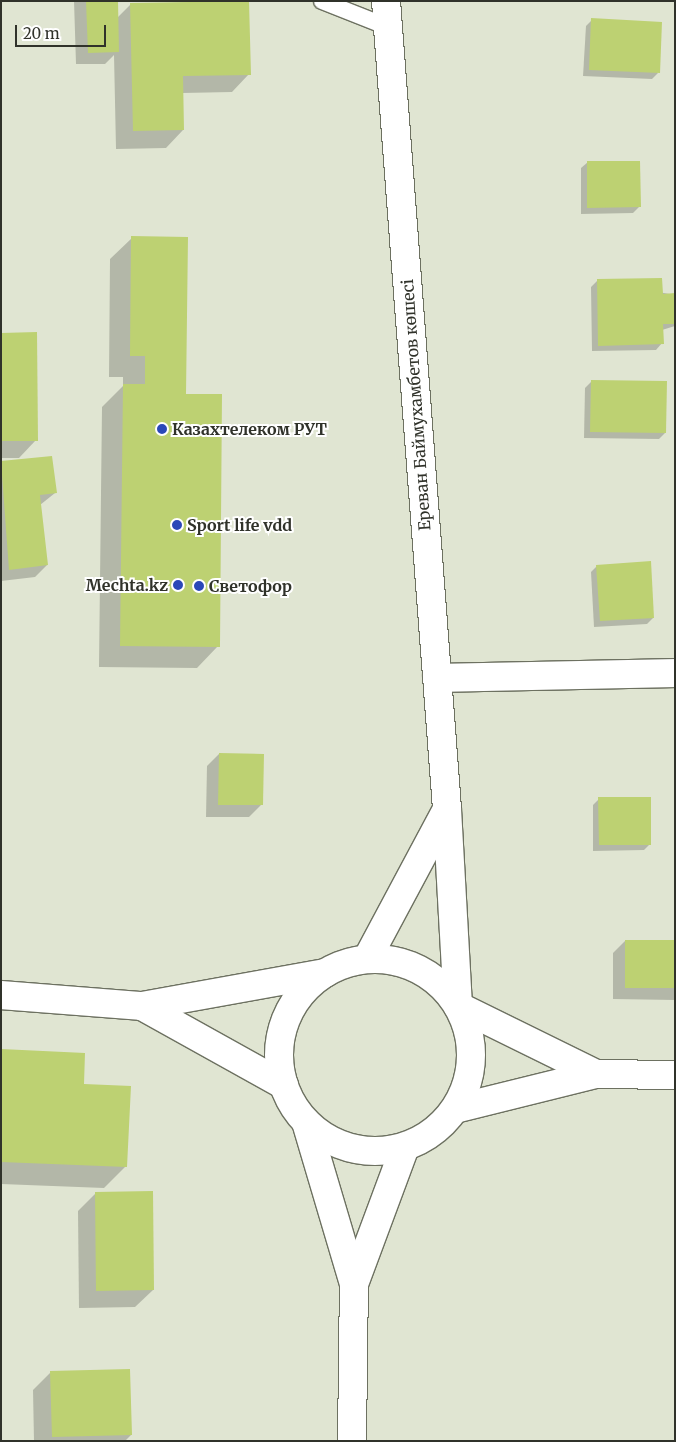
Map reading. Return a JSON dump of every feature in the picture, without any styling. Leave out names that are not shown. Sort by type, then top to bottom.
[{"type":"street","name":"Ереван Баймухамбетов көшесі","points":[[387,14],[447,809],[458,1006]]},
{"type":"street","points":[[437,678],[675,673]]},
{"type":"street","points":[[367,959],[447,809]]},
{"type":"street","points":[[1,995],[142,1006],[326,972],[367,959],[395,962],[429,975],[458,1006],[467,1026],[471,1054],[466,1090],[455,1109],[430,1134],[405,1147],[362,1151],[335,1142],[306,1122]]},
{"type":"street","points":[[326,972],[295,1002],[285,1021],[280,1042],[284,1085],[306,1122],[354,1284],[352,1441]]},
{"type":"street","points":[[142,1006],[284,1085]]},
{"type":"street","points":[[458,1006],[596,1074]]},
{"type":"street","points":[[455,1109],[596,1074],[675,1075]]},
{"type":"street","points":[[354,1284],[405,1147]]},
{"type":"lane","points":[[322,1],[387,14]]},
{"type":"building","points":[[86,1],[118,1],[119,52],[88,53]]},
{"type":"building","points":[[249,1],[251,75],[183,76],[184,130],[133,131],[130,3]]},
{"type":"building","points":[[591,18],[662,22],[660,73],[589,70]]},
{"type":"building","points":[[587,161],[640,161],[641,207],[587,208]]},
{"type":"building","points":[[131,236],[188,237],[186,394],[222,394],[220,647],[120,646],[123,384],[145,384],[145,356],[130,356]]},
{"type":"building","points":[[662,278],[663,294],[675,293],[675,324],[663,324],[664,344],[598,346],[597,279]]},
{"type":"building","points":[[37,332],[38,441],[1,441],[1,333]]},
{"type":"building","points":[[591,380],[667,381],[666,433],[590,432]]},
{"type":"building","points":[[52,456],[57,493],[40,495],[48,565],[9,570],[1,461]]},
{"type":"building","points":[[651,561],[654,618],[600,621],[596,565]]},
{"type":"building","points":[[219,753],[264,754],[263,805],[218,805]]},
{"type":"building","points":[[598,797],[651,797],[651,845],[599,845]]},
{"type":"building","points":[[625,940],[675,940],[675,988],[625,988]]},
{"type":"building","points":[[1,1049],[85,1053],[84,1084],[131,1086],[127,1167],[1,1162]]},
{"type":"building","points":[[153,1191],[154,1290],[96,1291],[95,1192]]},
{"type":"building","points":[[130,1369],[132,1435],[52,1437],[50,1371]]},
{"type":"place","name":"Казахтелеком РУТ","points":[[162,429]]},
{"type":"place","name":"Sport life vdd","points":[[177,525]]},
{"type":"place","name":"Mechta.kz","points":[[178,585]]},
{"type":"place","name":"Светофор","points":[[199,586]]}]
